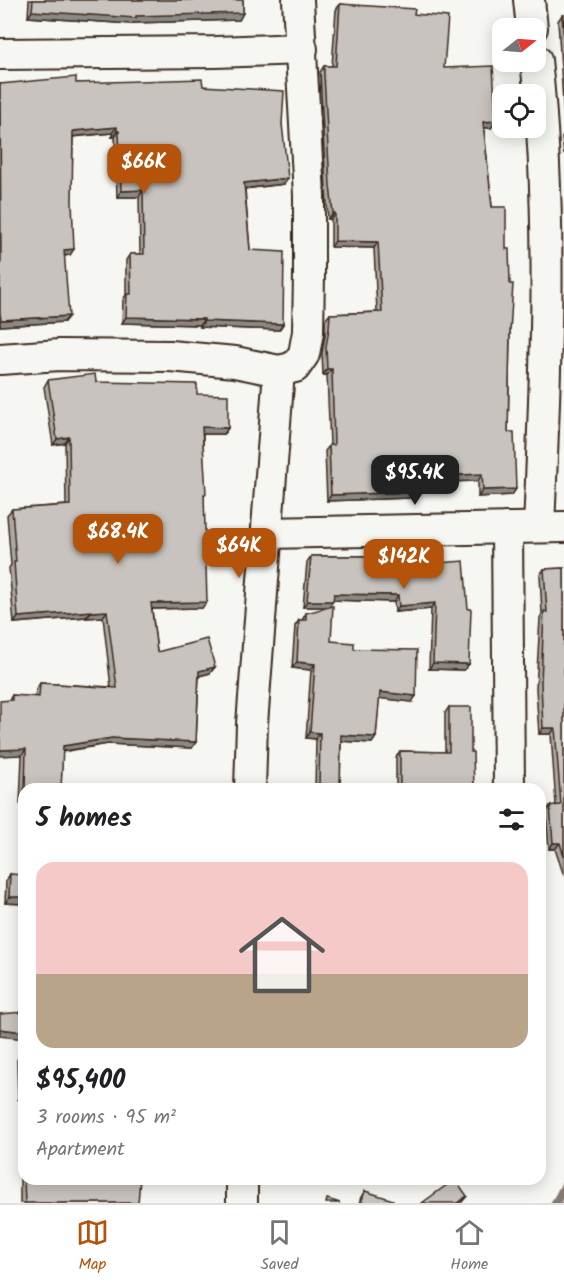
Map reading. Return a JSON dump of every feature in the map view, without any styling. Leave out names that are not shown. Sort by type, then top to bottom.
[{"type":"street","points":[[0,359],[60,355],[170,356],[235,362],[279,371],[295,367],[304,354],[308,332],[309,195],[298,0]]},
{"type":"street","points":[[529,0],[531,18]]},
{"type":"street","points":[[0,54],[302,49]]},
{"type":"street","points":[[267,533],[552,527],[545,380],[547,252],[545,174],[537,72]]},
{"type":"street","points":[[250,783],[252,724],[279,371]]},
{"type":"street","points":[[507,528],[509,783]]},
{"type":"street","points":[[242,1185],[242,1203]]},
{"type":"shaded area","points":[[564,1179],[564,1203],[552,1203]]},
{"type":"building","points":[[33,0],[243,0],[243,13],[136,16],[136,18],[32,11]]},
{"type":"building","points":[[340,4],[415,9],[414,14],[448,17],[444,68],[492,66],[494,84],[492,84],[492,121],[483,122],[492,207],[506,207],[506,249],[509,249],[510,284],[513,284],[508,432],[514,432],[516,489],[483,490],[482,474],[413,477],[413,492],[331,495],[329,445],[334,445],[332,369],[327,369],[326,347],[330,314],[382,312],[378,242],[335,241],[324,66],[336,66]]},
{"type":"building","points":[[562,15],[564,15],[564,41]]},
{"type":"building","points":[[76,77],[76,83],[202,79],[203,86],[284,91],[282,124],[288,178],[244,183],[250,250],[284,252],[283,324],[126,317],[127,294],[131,294],[130,254],[144,254],[143,190],[121,191],[117,127],[73,131],[74,249],[64,250],[69,316],[1,320],[0,84]]},
{"type":"building","points":[[95,374],[96,382],[197,384],[197,394],[228,395],[228,428],[202,427],[206,494],[204,494],[207,602],[151,603],[157,652],[207,639],[215,667],[199,671],[196,742],[112,738],[63,746],[61,783],[25,783],[26,749],[0,750],[0,701],[12,700],[12,695],[39,697],[40,683],[117,688],[107,611],[18,617],[12,509],[70,505],[69,437],[57,439],[48,380]]},
{"type":"building","points":[[380,543],[425,544],[426,564],[464,561],[468,609],[471,609],[469,664],[433,663],[435,603],[399,606],[398,595],[334,594],[333,601],[307,601],[311,556],[380,556]]},
{"type":"building","points":[[564,568],[564,857],[560,843],[553,843],[550,806],[561,805],[555,728],[543,728],[541,683],[544,611],[547,612],[544,569]]},
{"type":"building","points":[[333,606],[331,641],[354,643],[354,649],[417,650],[416,696],[380,692],[376,737],[341,735],[340,783],[319,783],[320,733],[310,732],[315,664],[297,662],[299,620],[306,620],[306,613]]},
{"type":"building","points":[[449,707],[471,707],[474,783],[400,783],[400,751],[449,752]]},
{"type":"building","points":[[10,874],[18,875],[18,897],[9,897]]},
{"type":"building","points":[[18,1012],[18,1031],[0,1029],[0,1014]]},
{"type":"building","points":[[24,1185],[140,1185],[138,1203],[25,1203]]},
{"type":"building","points":[[447,1185],[459,1185],[467,1196],[457,1203],[422,1203]]},
{"type":"building","points":[[365,1191],[393,1200],[392,1203],[361,1203]]},
{"type":"building","points":[[327,1199],[340,1203],[326,1203]]},
{"type":"waterway","points":[[555,1203],[564,1189]]}]
